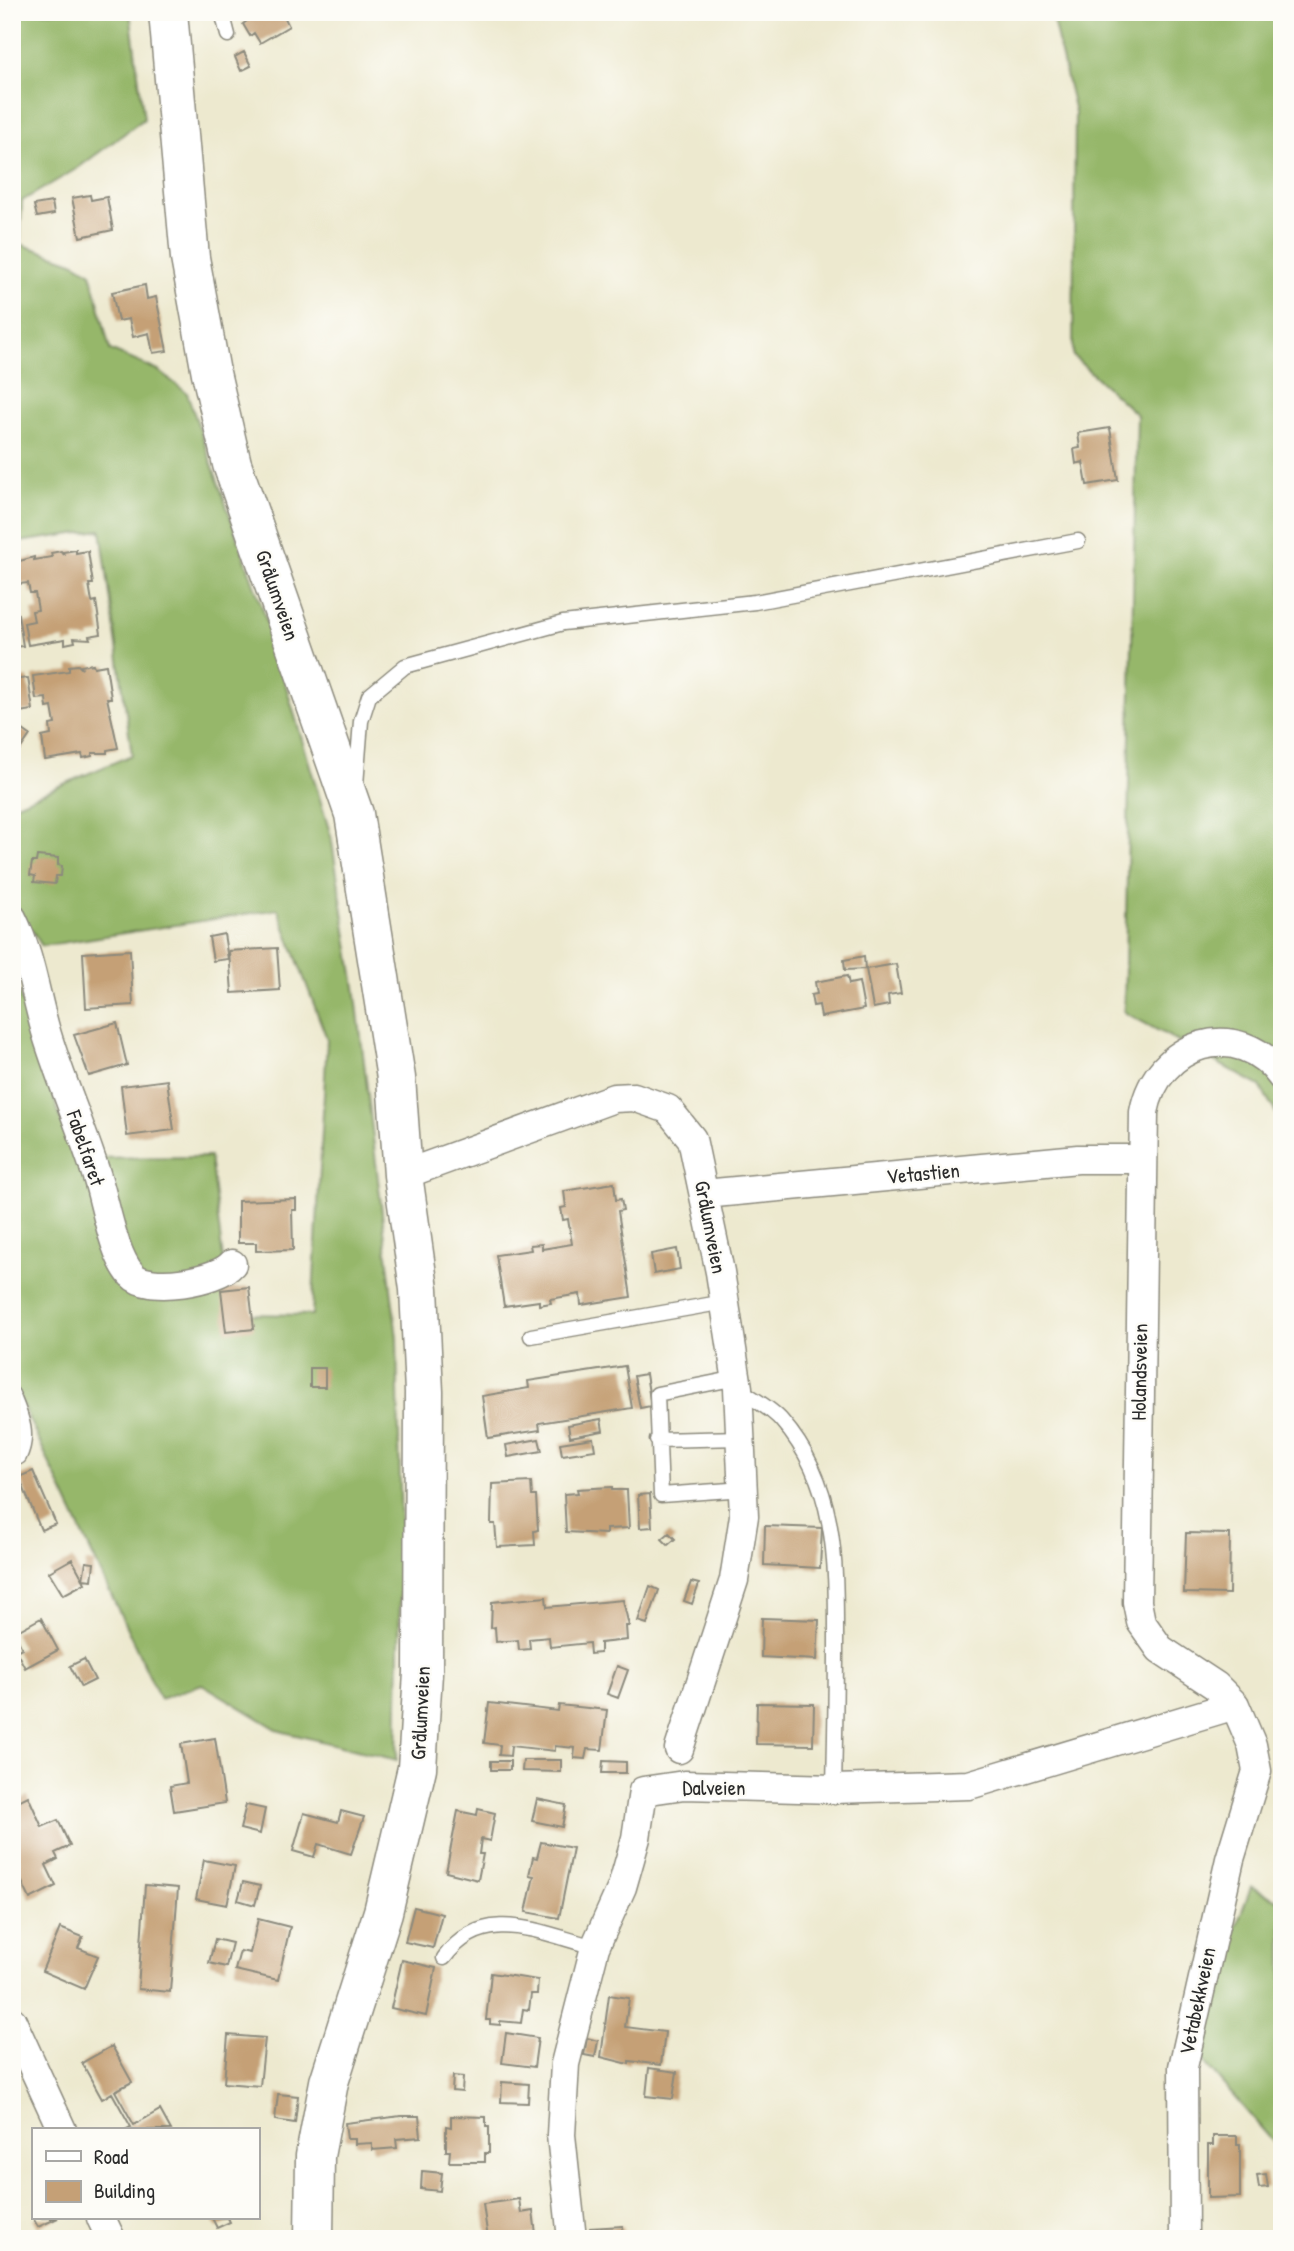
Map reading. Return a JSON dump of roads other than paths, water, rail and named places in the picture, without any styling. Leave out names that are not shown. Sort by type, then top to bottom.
[{"type":"main road","name":"Grålumveien","points":[[168,12],[190,258],[211,373],[232,464],[354,814],[396,1079],[403,1175],[419,1289],[424,1392],[420,1733],[409,1808],[383,1912],[327,2094],[315,2156],[314,2239]]},
{"type":"street","name":"Fabelfaret","points":[[12,918],[26,946],[47,1035],[86,1142],[118,1246],[132,1275],[143,1283],[164,1284],[221,1274],[232,1264]]},
{"type":"street","name":"Holandsveien","points":[[1257,1770],[1252,1745],[1235,1705],[1216,1686],[1160,1649],[1141,1622],[1137,1602],[1142,1159],[1146,1097],[1164,1067],[1186,1051],[1212,1043],[1245,1047],[1263,1057],[1282,1077]]},
{"type":"street","name":"Grålumveien","points":[[403,1175],[614,1098],[634,1097],[668,1109],[692,1139],[725,1302],[738,1383],[744,1516],[734,1580],[679,1749]]},
{"type":"street","name":"Vetastien","points":[[704,1194],[1078,1159],[1142,1159]]},
{"type":"street","name":"Dalveien","points":[[572,2239],[561,2135],[565,2064],[595,1947],[622,1887],[636,1838],[643,1791],[684,1785],[834,1789],[970,1785],[1235,1705]]},
{"type":"street","name":"Vetabekkveien","points":[[1184,2239],[1183,2067],[1230,1859],[1257,1770]]},
{"type":"street","points":[[12,2021],[61,2128]]},
{"type":"street","points":[[102,2220],[111,2239]]},
{"type":"lane","points":[[222,12],[228,35]]},
{"type":"lane","points":[[354,814],[361,722],[369,696],[405,666],[564,623],[755,602],[1078,541]]},
{"type":"lane","points":[[531,1336],[725,1302]]},
{"type":"lane","points":[[744,1489],[661,1495],[657,1394],[738,1383],[781,1419],[803,1450],[820,1487],[832,1528],[837,1569],[834,1789]]},
{"type":"lane","points":[[12,1395],[25,1433],[25,1445],[19,1457]]},
{"type":"lane","points":[[657,1440],[741,1438]]},
{"type":"lane","points":[[444,1958],[454,1944],[480,1927],[491,1925],[527,1930],[595,1947]]}]
